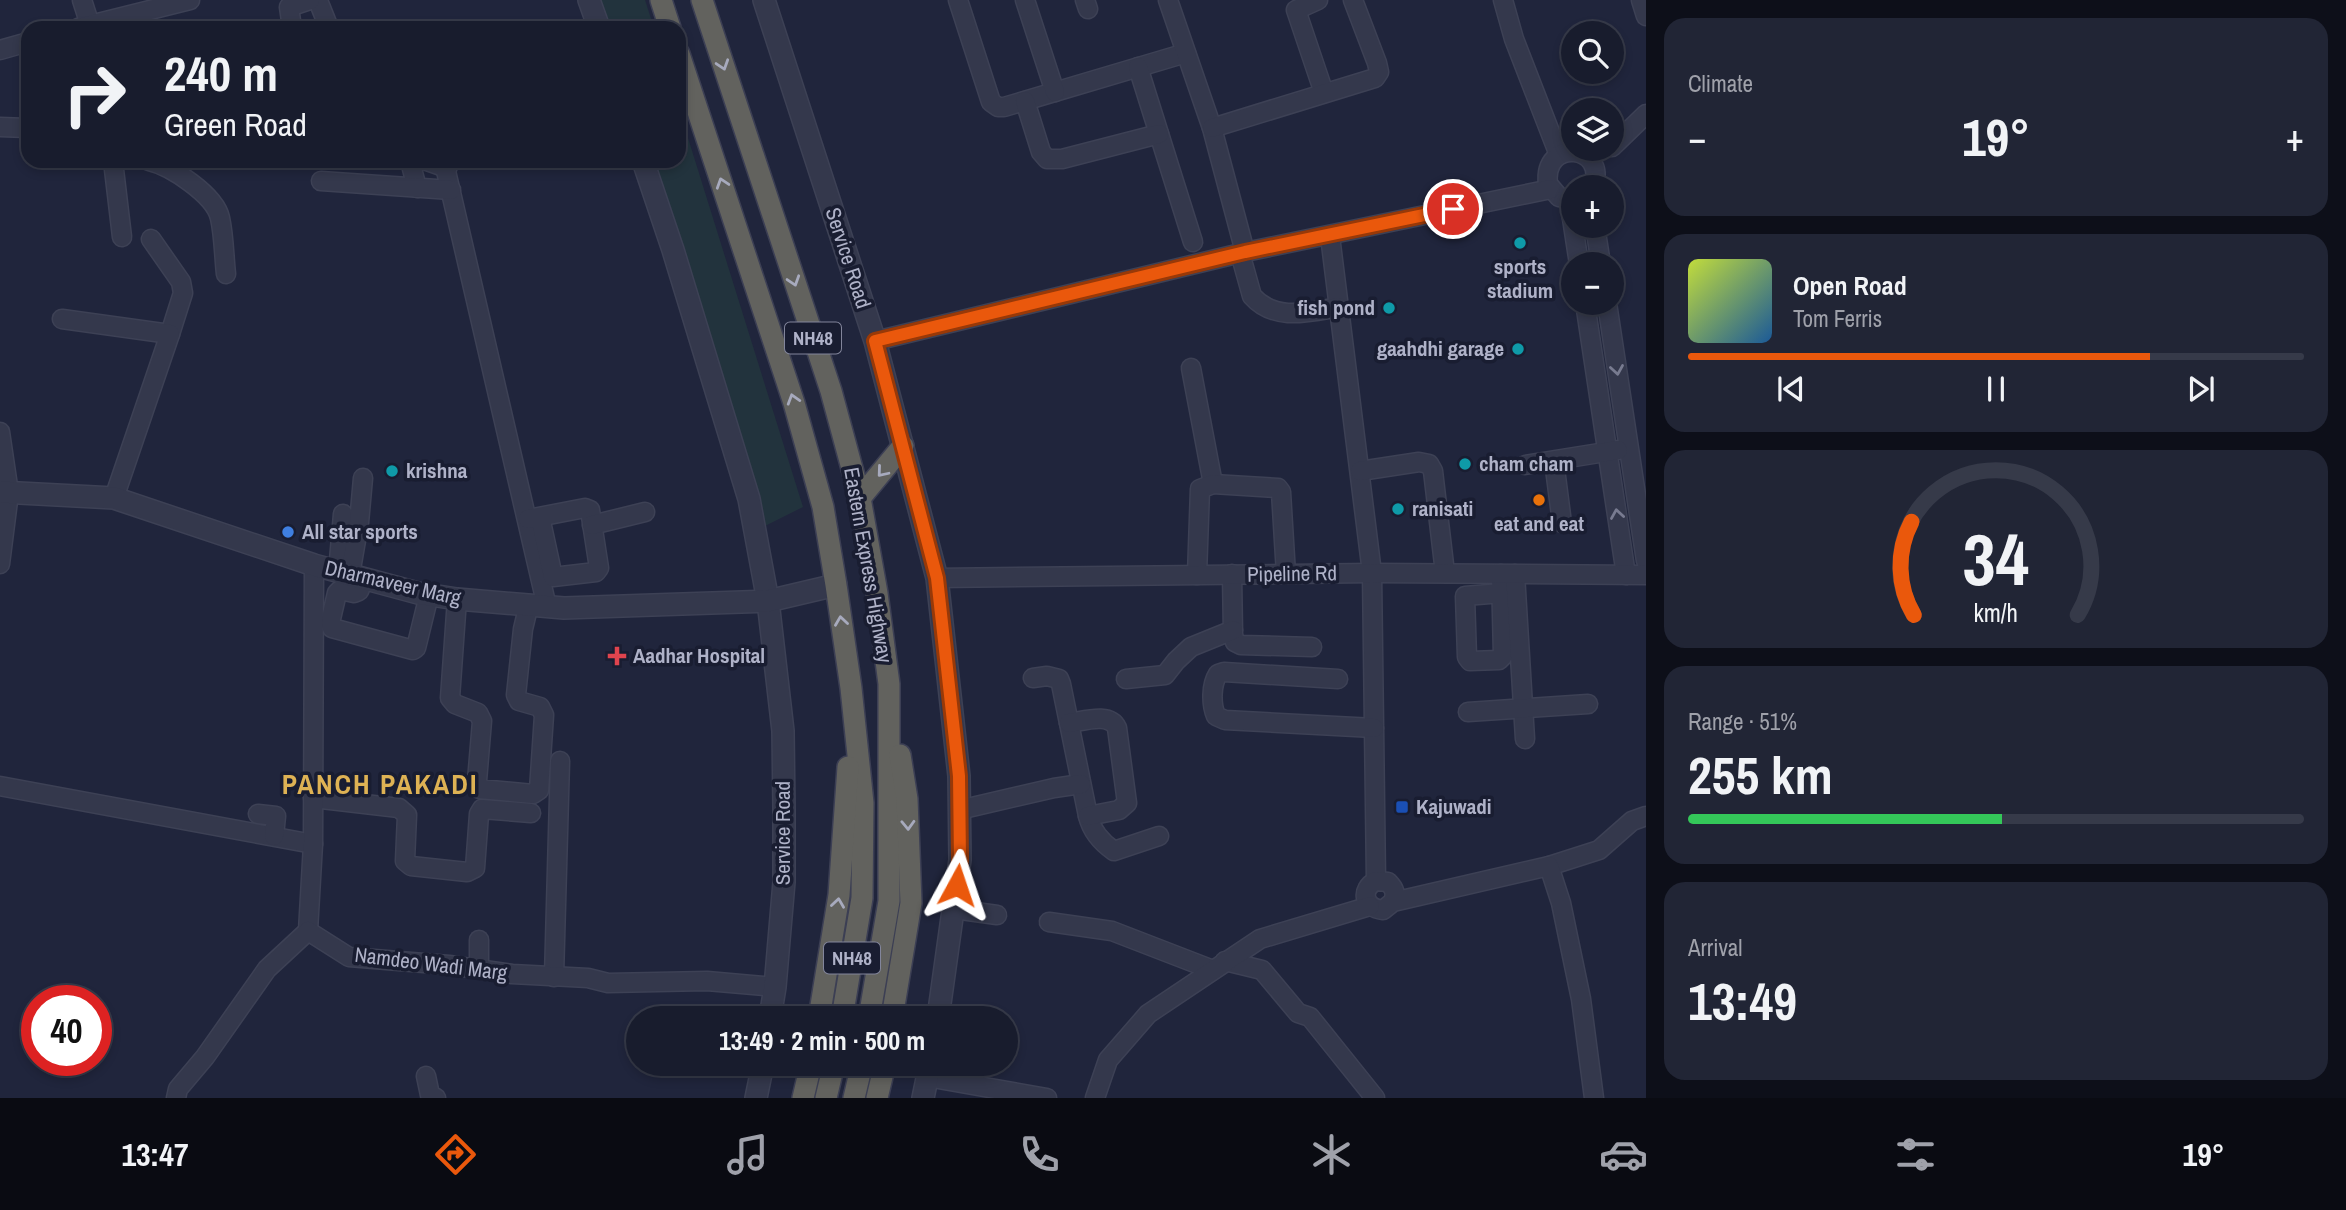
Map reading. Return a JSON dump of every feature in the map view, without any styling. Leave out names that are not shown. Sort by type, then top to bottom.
[{"type":"highway","points":[[661,0],[668,21]]},
{"type":"highway","name":"Eastern Express Highway","points":[[702,0],[831,391],[860,498],[877,593],[889,684],[889,901],[871,1006]]},
{"type":"highway","name":"Eastern Express Highway","points":[[686,75],[794,403],[823,507],[851,688],[863,803],[862,898],[844,1006]]},
{"type":"highway","points":[[860,498],[903,446]]},
{"type":"highway","points":[[889,684],[908,799],[911,903],[894,1006]]},
{"type":"highway","points":[[821,1006],[839,895],[847,794],[851,688]]},
{"type":"highway","points":[[803,1098],[808,1076]]},
{"type":"highway","points":[[826,1098],[831,1076]]},
{"type":"highway","points":[[854,1098],[859,1076]]},
{"type":"highway","points":[[877,1098],[882,1076]]},
{"type":"street","points":[[82,0],[83,21]]},
{"type":"street","points":[[107,21],[190,0]]},
{"type":"street","points":[[291,21],[289,7],[307,0],[319,3],[326,21]]},
{"type":"street","points":[[589,0],[596,21]]},
{"type":"street","name":"Service Road","points":[[764,0],[875,341],[937,578],[959,776],[960,860],[940,1006]]},
{"type":"street","points":[[958,0],[991,102],[999,107],[1186,53]]},
{"type":"street","points":[[1025,0],[1055,92]]},
{"type":"street","points":[[1168,0],[1212,128],[1252,296],[1275,311],[1301,313],[1339,307]]},
{"type":"street","points":[[1318,0],[1296,10],[1324,93]]},
{"type":"street","points":[[1212,128],[1375,78],[1379,72],[1353,0]]},
{"type":"street","points":[[1503,0],[1514,39],[1559,155]]},
{"type":"street","points":[[1641,0],[1646,16]]},
{"type":"street","points":[[0,50],[21,44]]},
{"type":"street","points":[[1139,67],[1192,242]]},
{"type":"street","points":[[1025,101],[1041,152],[1046,159],[1062,159],[1159,134]]},
{"type":"street","points":[[1624,135],[1646,114]]},
{"type":"street","points":[[0,127],[21,128]]},
{"type":"street","points":[[1561,198],[1551,189],[1547,176],[1549,167],[1559,155],[1567,152],[1582,153],[1593,164],[1595,175]]},
{"type":"street","points":[[1593,164],[1596,161]]},
{"type":"street","points":[[114,168],[122,237]]},
{"type":"street","points":[[168,168],[214,204],[220,217],[226,274]]},
{"type":"street","points":[[412,168],[417,188]]},
{"type":"street","points":[[449,168],[451,190],[534,518],[553,577],[596,572],[599,568],[590,510],[586,508],[534,518]]},
{"type":"street","name":"Service Road","points":[[645,168],[749,499],[768,601],[783,730],[784,882],[772,1006]]},
{"type":"street","points":[[321,181],[451,190]]},
{"type":"street","points":[[875,341],[1243,252],[1551,189]]},
{"type":"street","points":[[1331,236],[1372,573],[1376,881]]},
{"type":"street","points":[[114,498],[183,293],[181,282],[151,239]]},
{"type":"street","points":[[1587,315],[1626,575]]},
{"type":"street","points":[[1609,315],[1646,561]]},
{"type":"street","points":[[62,318],[170,334]]},
{"type":"street","points":[[1191,368],[1213,484]]},
{"type":"street","points":[[0,432],[5,492],[0,564]]},
{"type":"street","points":[[1525,465],[1629,449]]},
{"type":"street","points":[[1554,461],[1562,523]]},
{"type":"street","points":[[1360,471],[1419,462],[1429,464],[1433,471],[1446,573]]},
{"type":"street","points":[[351,575],[363,478]]},
{"type":"street","points":[[1197,575],[1200,489],[1213,484],[1278,488],[1281,492],[1286,574]]},
{"type":"street","name":"Dharmaveer Marg","points":[[5,492],[114,498],[314,565],[429,595],[457,599],[564,608],[768,601],[836,584]]},
{"type":"street","points":[[592,525],[645,512]]},
{"type":"street","points":[[343,514],[351,575],[359,592],[340,590],[337,593],[330,623],[332,628],[413,650],[416,648],[429,595]]},
{"type":"street","points":[[457,599],[450,698],[454,704],[478,713],[482,721],[477,781],[480,789],[533,794],[539,790],[544,715],[540,708],[519,701],[516,695],[523,629],[538,606],[534,518]]},
{"type":"street","points":[[176,1098],[178,1089],[205,1057],[267,970],[308,931],[313,844],[314,565]]},
{"type":"street","name":"Pipeline Rd","points":[[937,578],[1372,573],[1646,575]]},
{"type":"street","points":[[1502,593],[1508,574]]},
{"type":"street","points":[[1508,574],[1525,739]]},
{"type":"street","points":[[1232,575],[1235,642],[1241,645],[1312,647]]},
{"type":"street","points":[[1126,679],[1165,675],[1191,647],[1233,630]]},
{"type":"street","points":[[1338,678],[1224,672],[1218,674],[1214,680],[1213,709],[1216,716],[1225,720],[1374,728]]},
{"type":"street","points":[[1033,678],[1059,678],[1090,825],[1101,842],[1114,851],[1159,836]]},
{"type":"street","points":[[1468,712],[1588,704]]},
{"type":"street","points":[[1069,723],[1110,719],[1116,723],[1127,803],[1119,810],[1088,816]]},
{"type":"street","points":[[554,977],[560,761]]},
{"type":"street","points":[[959,810],[1081,784]]},
{"type":"street","points":[[0,786],[313,844]]},
{"type":"street","points":[[313,798],[399,808],[407,815],[405,861],[411,866],[467,872],[475,868],[479,814],[482,809],[531,813]]},
{"type":"street","points":[[274,836],[275,816]]},
{"type":"street","points":[[1095,1098],[1108,1060],[1148,1014],[1261,939],[1370,906],[1382,910],[1393,902],[1549,866],[1599,850],[1632,821],[1646,816]]},
{"type":"street","points":[[1549,866],[1561,903],[1581,999],[1594,1098]]},
{"type":"street","points":[[1370,906],[1365,895],[1367,887],[1376,881],[1388,882],[1393,887],[1393,902]]},
{"type":"street","points":[[954,909],[998,915]]},
{"type":"street","points":[[1049,922],[1112,931],[1219,966],[1262,970],[1298,1013],[1310,1017],[1375,1098]]},
{"type":"street","name":"Namdeo Wadi Marg","points":[[308,931],[349,957],[588,978],[608,983],[707,981],[775,987]]},
{"type":"street","points":[[479,940],[479,969]]},
{"type":"street","points":[[426,1076],[430,1095],[436,1098]]},
{"type":"street","points":[[756,1098],[761,1076]]},
{"type":"street","points":[[927,1080],[1002,1094],[1047,1098]]},
{"type":"shaded area","points":[[594,0],[645,0],[652,21],[601,21]]},
{"type":"shaded area","points":[[686,131],[803,507],[765,526],[648,168],[686,168]]},
{"type":"place","name":"sports stadium","points":[[1520,243]]},
{"type":"place","name":"fish pond","points":[[1389,308]]},
{"type":"place","name":"gaahdhi garage","points":[[1518,349]]},
{"type":"place","name":"cham cham","points":[[1465,464]]},
{"type":"place","name":"krishna","points":[[392,471]]},
{"type":"place","name":"eat and eat","points":[[1539,500]]},
{"type":"place","name":"ranisati","points":[[1398,509]]},
{"type":"place","name":"All star sports","points":[[288,532]]},
{"type":"place","name":"Aadhar Hospital","points":[[617,656]]},
{"type":"place","name":"Kajuwadi","points":[[1402,807]]},
{"type":"district","name":"PANCH PAKADI","points":[[380,784]]},
{"type":"route","points":[[957,885],[960,860],[959,776],[937,578],[875,341],[1245,252],[1453,209]]}]
